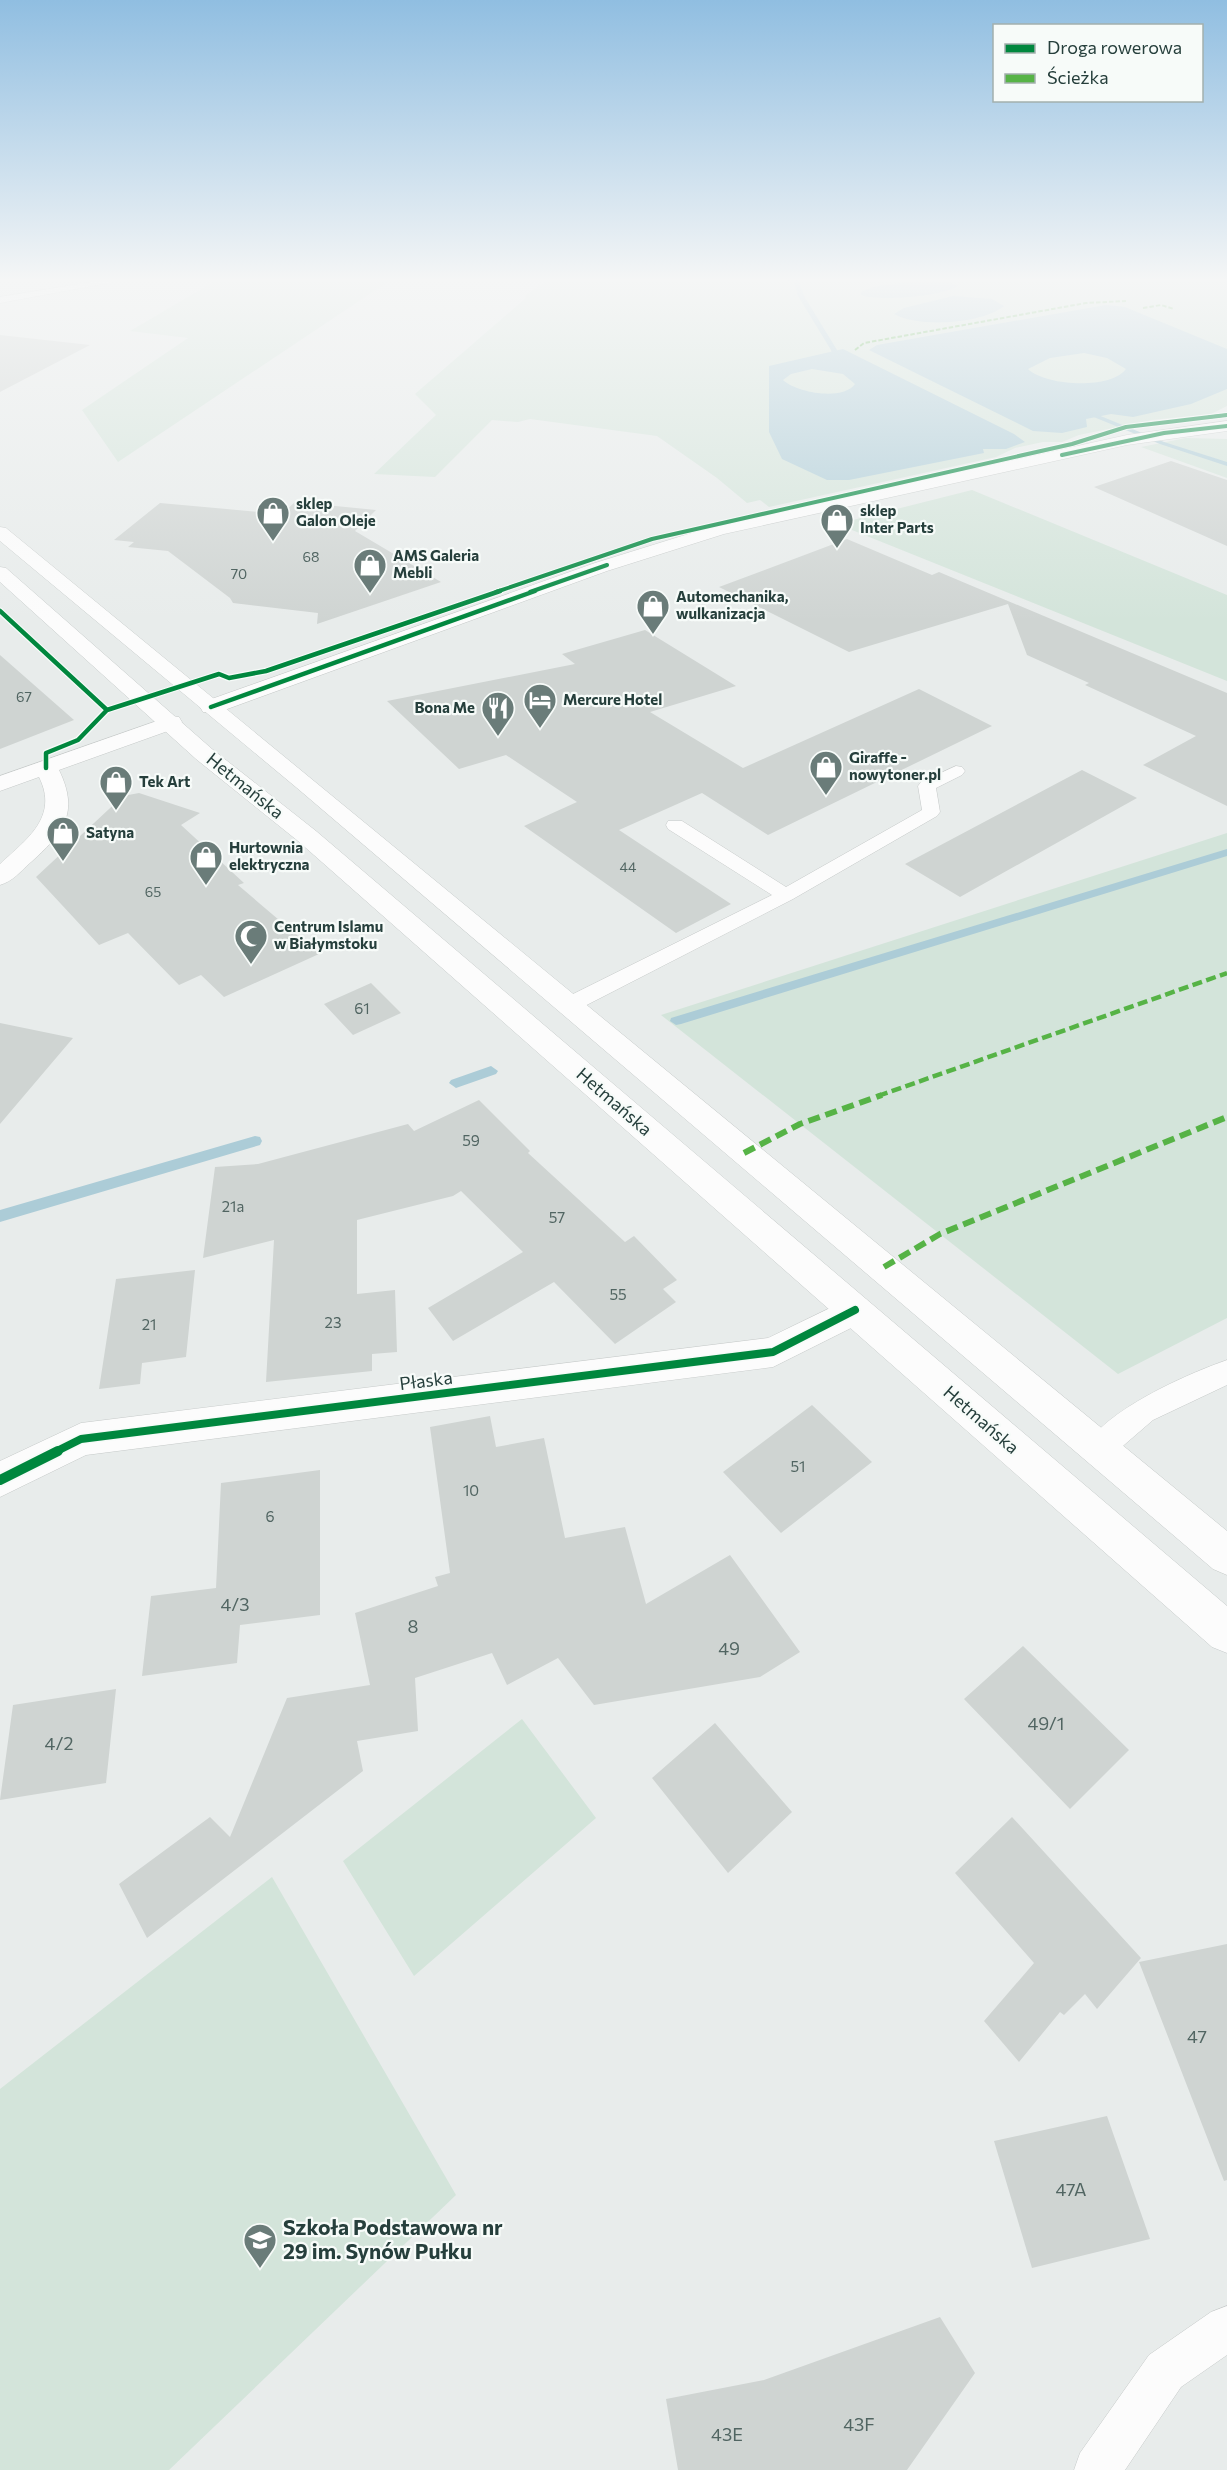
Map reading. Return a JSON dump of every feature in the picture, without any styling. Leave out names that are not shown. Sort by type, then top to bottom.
[{"type":"main road","points":[[0,784],[601,567],[686,540],[759,521],[1127,440],[1227,426]]},
{"type":"main road","points":[[0,532],[305,783],[567,1006],[1227,1556]]},
{"type":"main road","name":"Hetmańska","points":[[0,572],[171,722],[204,754],[261,799],[1227,1633]]},
{"type":"main road","points":[[95,656],[118,655],[130,650],[134,644]]},
{"type":"main road","points":[[0,877],[58,819],[60,804],[56,783],[46,768]]},
{"type":"main road","points":[[261,799],[268,790],[281,783],[305,783]]},
{"type":"main road","name":"Płaska","points":[[0,1480],[81,1439],[773,1353],[855,1310]]},
{"type":"lane","points":[[567,1006],[786,895],[931,812],[927,786],[956,771]]},
{"type":"lane","points":[[675,825],[786,895]]},
{"type":"lane","points":[[1099,1449],[1143,1411],[1227,1372]]},
{"type":"lane","points":[[1097,2470],[1165,2371],[1227,2328]]},
{"type":"green space","points":[[108,392],[222,392],[118,462],[82,410]]},
{"type":"green space","points":[[1227,392],[1227,406],[1211,414],[1152,420],[1079,435],[1062,442],[1043,442],[1015,448],[996,457],[769,507],[760,500],[747,503],[717,478],[657,436],[530,419],[518,422],[492,420],[435,477],[374,474],[436,415],[415,394]]},
{"type":"green space","points":[[1186,438],[1227,439],[1227,478],[1141,447]]},
{"type":"green space","points":[[972,490],[1227,595],[1227,681],[837,524]]},
{"type":"green space","points":[[1227,833],[1227,1318],[1118,1374],[661,1015]]},
{"type":"green space","points":[[522,1719],[596,1818],[414,1976],[343,1861]]},
{"type":"green space","points":[[272,1877],[456,2195],[169,2470],[0,2470],[0,2089]]},
{"type":"water","points":[[769,392],[930,392],[1014,434],[1025,442],[1006,449],[983,449],[984,453],[849,480],[827,480],[782,459],[769,432]]},
{"type":"water","points":[[955,392],[1219,392],[1191,404],[1133,417],[1111,414],[1086,419],[1087,427],[1062,433],[1033,431]]},
{"type":"building","points":[[1171,461],[1227,480],[1227,546],[1094,487]]},
{"type":"building","points":[[295,502],[376,510],[355,531],[441,582],[317,624],[318,613],[233,603],[230,598],[168,551],[128,547],[134,542],[114,540],[160,503],[282,514]]},
{"type":"building","points":[[847,539],[932,575],[939,572],[1227,693],[1227,806],[1143,765],[1196,736],[1085,685],[1089,683],[1027,655],[1008,604],[849,652],[719,587]]},
{"type":"building","points":[[645,630],[736,686],[650,712],[743,768],[919,689],[992,726],[768,835],[702,793],[619,830],[731,904],[676,933],[524,826],[577,802],[506,755],[459,769],[387,701],[575,664],[562,654]]},
{"type":"building","points":[[0,655],[74,720],[0,749]]},
{"type":"building","points":[[1082,770],[1137,798],[960,897],[905,864]]},
{"type":"building","points":[[139,793],[200,813],[181,825],[244,883],[238,885],[319,954],[224,997],[201,975],[179,985],[128,933],[99,945],[36,877],[123,796]]},
{"type":"building","points":[[371,983],[401,1013],[353,1035],[324,1004]]},
{"type":"building","points":[[0,1023],[73,1038],[0,1124]]},
{"type":"building","points":[[479,1100],[530,1151],[528,1153],[625,1242],[634,1236],[677,1280],[663,1289],[676,1302],[615,1344],[554,1282],[453,1341],[428,1308],[523,1252],[461,1191],[453,1196],[357,1220],[357,1294],[395,1290],[397,1352],[372,1354],[372,1371],[266,1382],[274,1240],[203,1258],[215,1167],[258,1164],[408,1124],[414,1131]]},
{"type":"building","points":[[195,1270],[186,1357],[142,1363],[140,1384],[99,1389],[116,1279]]},
{"type":"building","points":[[812,1405],[872,1462],[781,1533],[723,1472]]},
{"type":"building","points":[[490,1416],[496,1447],[544,1438],[565,1538],[625,1527],[646,1604],[730,1555],[800,1652],[760,1677],[594,1705],[558,1658],[507,1685],[492,1653],[415,1678],[418,1731],[357,1741],[363,1771],[147,1938],[119,1884],[210,1817],[230,1837],[287,1698],[370,1685],[355,1613],[438,1586],[435,1577],[450,1573],[430,1427]]},
{"type":"building","points":[[320,1470],[320,1615],[240,1625],[237,1663],[142,1676],[151,1596],[216,1588],[221,1483]]},
{"type":"building","points":[[1023,1646],[1129,1750],[1070,1809],[964,1699]]},
{"type":"building","points":[[116,1689],[106,1783],[0,1800],[13,1705]]},
{"type":"building","points":[[715,1723],[792,1812],[728,1873],[652,1778]]},
{"type":"building","points":[[1012,1817],[1141,1958],[1097,2009],[1085,1994],[1064,2015],[1060,2012],[1019,2062],[984,2021],[1034,1963],[955,1873]]},
{"type":"building","points":[[1227,1944],[1227,2180],[1224,2181],[1139,1962]]},
{"type":"building","points":[[1107,2116],[1150,2239],[1032,2268],[994,2141]]},
{"type":"building","points":[[940,2317],[975,2373],[907,2470],[678,2470],[666,2399],[764,2380]]},
{"type":"waterway","points":[[1081,410],[1162,443],[1227,464]]},
{"type":"waterway","points":[[676,1021],[1227,852]]},
{"type":"waterway","points":[[456,1083],[491,1071]]},
{"type":"waterway","points":[[0,1216],[255,1141]]},
{"type":"marked path","points":[[744,1153],[800,1124],[1227,973]]},
{"type":"marked path","points":[[884,1267],[940,1234],[1227,1117]]},
{"type":"cycle path","points":[[107,710],[219,674],[229,678],[266,671],[652,539],[1072,444],[1106,431],[1169,420],[1227,415]]},
{"type":"cycle path","points":[[1062,455],[1164,433],[1227,426]]},
{"type":"cycle path","points":[[211,707],[607,565]]},
{"type":"cycle path","points":[[0,611],[107,710],[78,740],[46,753],[46,768]]},
{"type":"cycle path","points":[[0,1480],[81,1439],[773,1352],[855,1310]]},
{"type":"place","name":"sklep Galon Oleje","points":[[273,542]]},
{"type":"place","name":"sklep Inter Parts","points":[[837,549]]},
{"type":"place","name":"AMS Galeria Mebli","points":[[370,594]]},
{"type":"place","name":"Automechanika, wulkanizacja","points":[[653,635]]},
{"type":"place","name":"Mercure Hotel","points":[[540,729]]},
{"type":"place","name":"Bona Me","points":[[498,737]]},
{"type":"place","name":"Giraffe - nowytoner.pl","points":[[826,796]]},
{"type":"place","name":"Tek Art","points":[[116,811]]},
{"type":"place","name":"Satyna","points":[[63,862]]},
{"type":"place","name":"Hurtownia elektryczna","points":[[206,886]]},
{"type":"place","name":"Centrum Islamu w Białymstoku","points":[[251,965]]},
{"type":"place","name":"Szkoła Podstawowa nr 29 im. Synów Pułku","points":[[260,2269]]}]
